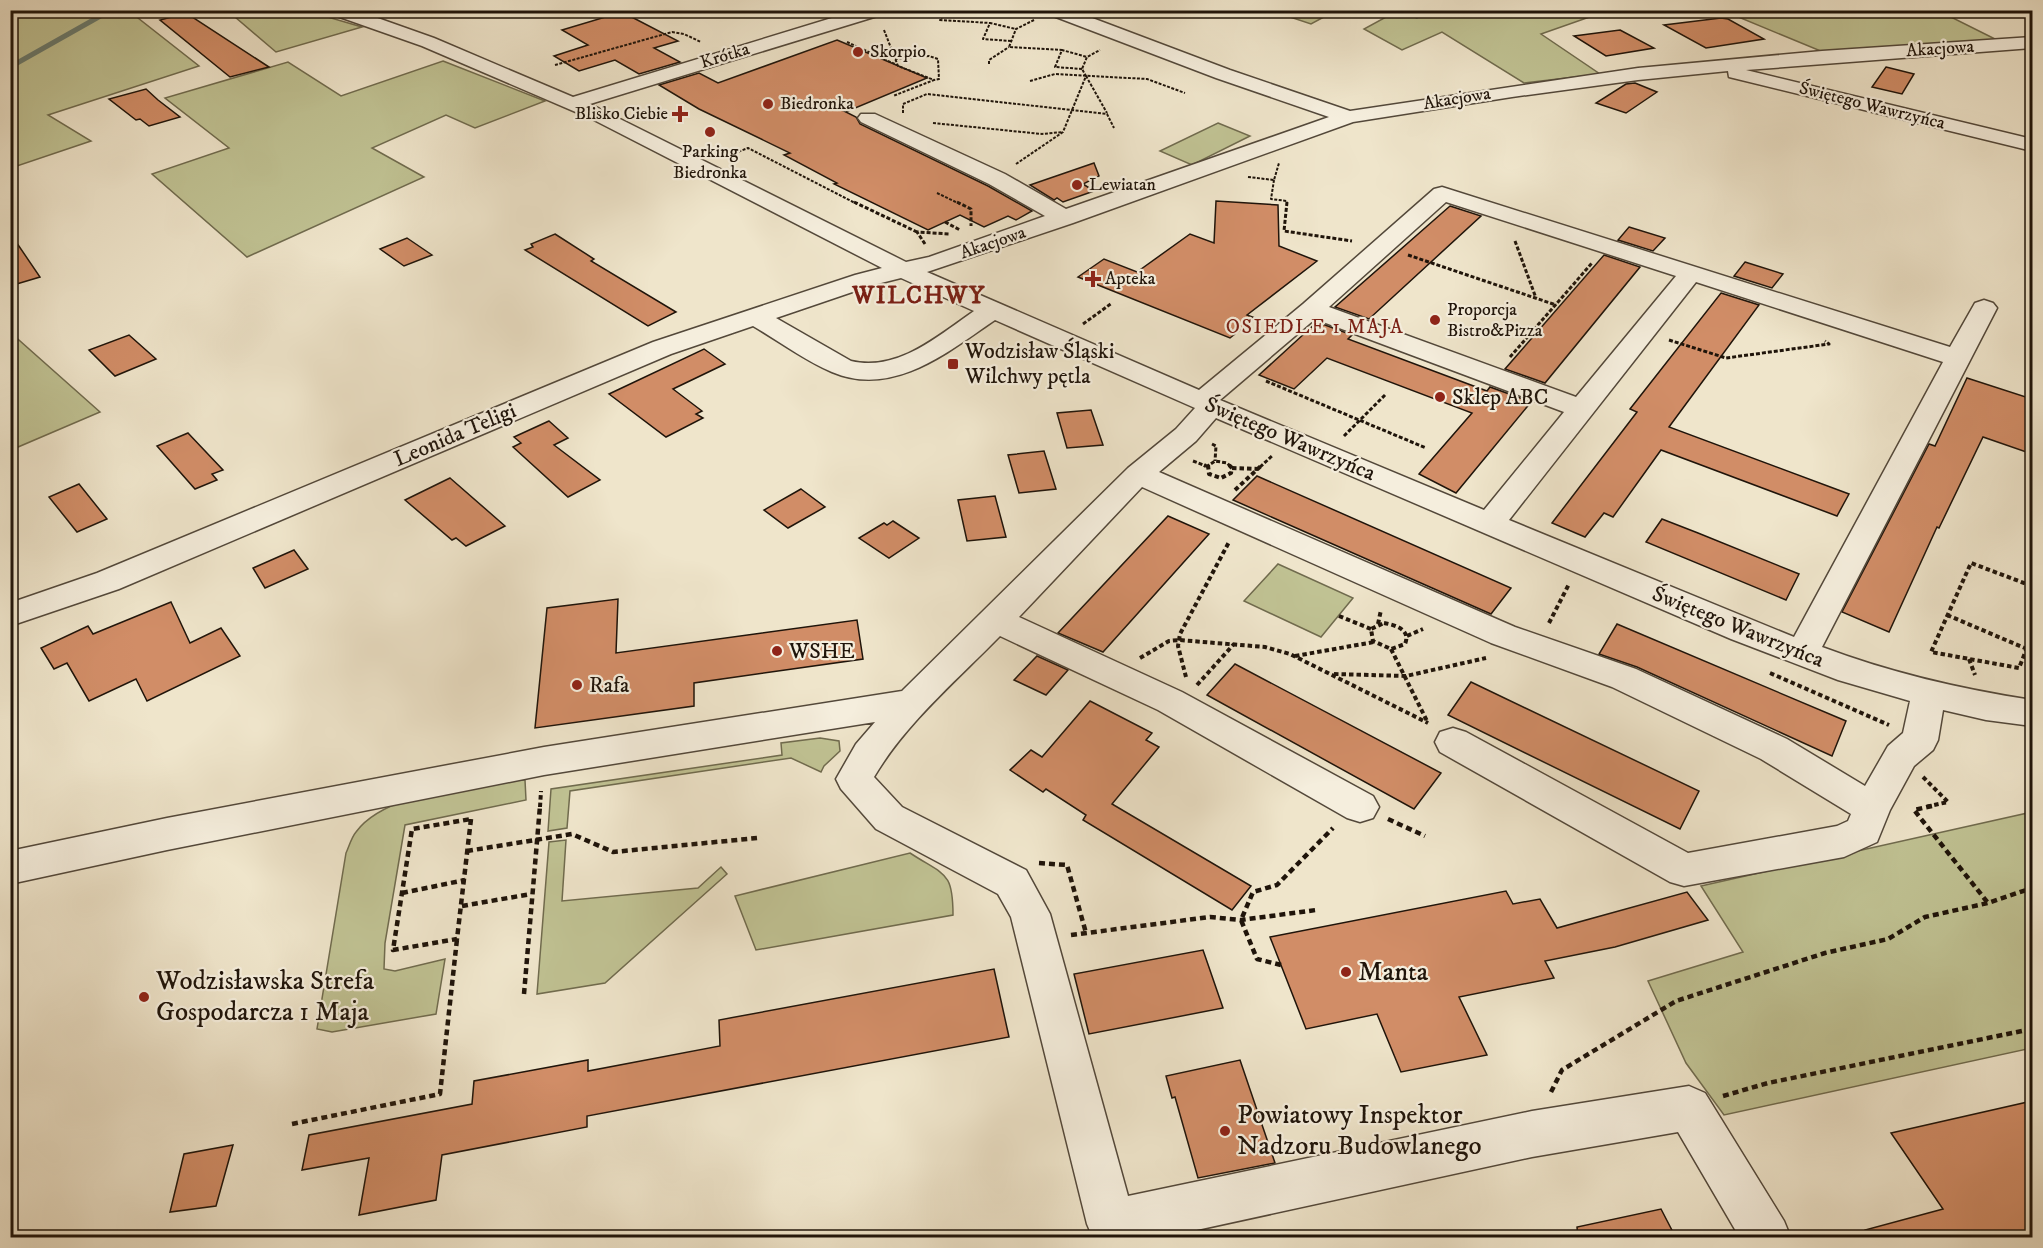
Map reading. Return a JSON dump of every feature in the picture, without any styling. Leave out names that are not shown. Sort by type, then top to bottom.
[{"type":"street","name":"Świętego Wawrzyńca","points":[[337,10],[428,42],[572,103],[699,165],[861,251],[905,271],[1207,403],[1743,631],[1850,671],[1929,694],[1986,707],[2032,712]]},
{"type":"street","points":[[1054,10],[1223,74],[1349,117]]},
{"type":"street","name":"Krótka","points":[[572,103],[733,54],[880,17]]},
{"type":"street","name":"Akacjowa","points":[[905,271],[1065,218],[1349,117],[1512,91],[1711,68],[1822,57],[2032,42]]},
{"type":"street","name":"Świętego Wawrzyńca","points":[[1711,68],[2032,145]]},
{"type":"street","points":[[886,121],[997,179],[1065,218]]},
{"type":"street","points":[[1767,1238],[1689,1108],[1532,1134],[1113,1231],[1030,914],[1012,882],[890,818],[854,779],[868,754],[912,703],[1137,474],[1186,435],[1207,403],[1442,194],[1958,358]]},
{"type":"street","name":"Leonida Teligi","points":[[10,615],[108,581],[662,348],[864,280],[905,271]]},
{"type":"street","points":[[1489,524],[1691,273]]},
{"type":"street","points":[[1802,654],[1984,308]]},
{"type":"street","points":[[1312,309],[1582,409]]},
{"type":"street","points":[[754,316],[842,367],[873,373],[906,366],[992,310]]},
{"type":"street","points":[[1137,474],[1235,509],[1503,635],[1624,678],[1774,750],[1872,808]]},
{"type":"street","points":[[996,620],[1111,674],[1184,699],[1360,807]]},
{"type":"street","points":[[1440,733],[1684,870],[1844,841],[1863,831],[1872,808],[1901,756],[1920,740],[1929,694]]},
{"type":"street","points":[[10,868],[179,831],[544,761],[912,703]]},
{"type":"path","points":[[926,10],[943,16]]},
{"type":"path","points":[[940,10],[943,16]]},
{"type":"path","points":[[943,16],[940,20],[990,23],[1016,29],[1034,20]]},
{"type":"path","points":[[880,17],[898,66]]},
{"type":"path","points":[[990,23],[983,39],[1011,41]]},
{"type":"path","points":[[1009,47],[1016,29]]},
{"type":"path","points":[[555,65],[672,32],[684,34],[733,54]]},
{"type":"path","points":[[1082,69],[1087,57],[1125,37]]},
{"type":"path","points":[[839,38],[934,81]]},
{"type":"path","points":[[989,64],[989,60],[1009,47],[1062,50],[1087,57]]},
{"type":"path","points":[[1062,50],[1055,67],[1082,69]]},
{"type":"path","points":[[893,96],[939,79],[938,59],[929,56],[895,59]]},
{"type":"path","points":[[1082,69],[1114,128]]},
{"type":"path","points":[[1030,81],[1045,75],[1147,78],[1185,93]]},
{"type":"path","points":[[997,179],[1063,132],[1086,75]]},
{"type":"path","points":[[886,121],[903,104],[927,94],[1107,114]]},
{"type":"path","points":[[886,121],[1042,134],[1063,132]]},
{"type":"path","points":[[730,155],[748,148],[835,194],[917,232]]},
{"type":"path","points":[[937,193],[970,209],[971,236]]},
{"type":"path","points":[[1487,208],[1517,243],[1536,299]]},
{"type":"path","points":[[1494,376],[1606,246]]},
{"type":"path","points":[[1090,331],[1080,327],[1112,303]]},
{"type":"path","points":[[1644,332],[1726,358],[1829,344],[1801,326],[1809,311]]},
{"type":"path","points":[[1342,439],[1386,394]]},
{"type":"path","points":[[1300,396],[1425,448]]},
{"type":"path","points":[[1184,699],[1178,646],[1180,634],[1200,594],[1235,509],[1258,469],[1275,454]]},
{"type":"path","points":[[1232,468],[1231,474],[1221,477],[1212,476],[1206,469],[1208,464],[1219,461],[1227,463],[1232,468],[1258,469]]},
{"type":"path","points":[[2032,586],[1971,563],[1931,652],[2019,668],[2032,635]]},
{"type":"path","points":[[1330,674],[1406,676],[1534,645],[1540,640],[1569,584]]},
{"type":"path","points":[[1947,615],[2027,649]]},
{"type":"path","points":[[1339,616],[1371,629],[1384,623],[1396,625],[1407,636],[1405,644],[1391,649]]},
{"type":"path","points":[[1371,629],[1370,633],[1374,642]]},
{"type":"path","points":[[1111,674],[1169,641],[1265,647],[1293,656],[1330,674],[1440,733]]},
{"type":"path","points":[[1293,656],[1374,642],[1391,649],[1440,733]]},
{"type":"path","points":[[1184,699],[1235,644]]},
{"type":"path","points":[[1901,756],[1948,802],[1914,810],[1988,903]]},
{"type":"path","points":[[524,994],[544,761]]},
{"type":"path","points":[[1281,965],[1257,959],[1241,920],[1253,892],[1277,885],[1329,831],[1360,807],[1425,836]]},
{"type":"path","points":[[292,1124],[440,1094],[465,880],[471,819],[412,829],[393,950],[458,939]]},
{"type":"path","points":[[467,851],[572,834],[613,852],[757,838]]},
{"type":"path","points":[[1036,863],[1067,865],[1086,933]]},
{"type":"path","points":[[402,893],[465,880]]},
{"type":"path","points":[[1532,1134],[1562,1070],[1676,1001],[1825,953],[1887,939],[1925,917],[1988,903],[2032,888]]},
{"type":"path","points":[[462,906],[531,894]]},
{"type":"path","points":[[1037,939],[1210,917],[1241,920],[1316,910]]},
{"type":"path","points":[[1689,1108],[1705,1101],[1768,1083],[2032,1029]]},
{"type":"green space","points":[[10,11],[129,11],[199,66],[48,115],[91,141],[11,168]]},
{"type":"green space","points":[[228,11],[296,11],[321,15],[362,27],[276,52]]},
{"type":"green space","points":[[1272,11],[1335,11],[1311,24]]},
{"type":"green space","points":[[1397,11],[1641,11],[1598,14],[1541,34],[1600,74],[1524,83],[1442,32],[1402,50],[1364,29]]},
{"type":"green space","points":[[1724,11],[1939,11],[1999,41],[1823,52]]},
{"type":"green space","points":[[443,61],[545,101],[475,128],[446,115],[372,148],[424,177],[247,257],[152,174],[229,148],[165,98],[288,62],[341,96]]},
{"type":"green space","points":[[1218,123],[1250,136],[1192,165],[1160,151]]},
{"type":"green space","points":[[11,333],[100,412],[11,450]]},
{"type":"green space","points":[[1278,564],[1353,598],[1321,637],[1244,601]]},
{"type":"green space","points":[[820,738],[839,741],[840,751],[824,766],[821,772],[791,758],[570,791],[567,828],[548,831],[551,789],[782,755],[781,743]]},
{"type":"green space","points":[[503,780],[525,780],[526,800],[405,825],[385,943],[384,969],[395,971],[445,959],[436,1014],[332,1032],[317,1029],[346,853],[356,832],[369,819],[403,801],[445,790]]},
{"type":"green space","points":[[2032,812],[2032,1048],[1724,1115],[1686,1063],[1648,981],[1743,952],[1701,886]]},
{"type":"green space","points":[[566,840],[562,901],[698,888],[721,867],[727,874],[605,983],[537,994],[549,842]]},
{"type":"green space","points":[[910,853],[945,876],[951,890],[953,915],[756,950],[735,896]]},
{"type":"building","points":[[622,12],[678,41],[654,48],[680,62],[639,74],[615,60],[579,71],[554,56],[588,45],[562,30]]},
{"type":"building","points":[[187,13],[269,67],[230,77],[160,20]]},
{"type":"building","points":[[1728,19],[1764,39],[1706,48],[1664,25]]},
{"type":"building","points":[[1620,30],[1654,48],[1606,56],[1574,36]]},
{"type":"building","points":[[837,40],[927,78],[848,111],[842,110],[856,117],[860,124],[988,186],[1032,211],[1016,220],[1008,216],[984,227],[960,215],[928,230],[834,184],[837,183],[784,155],[790,153],[699,109],[659,85],[699,73],[718,83]]},
{"type":"building","points":[[1886,67],[1914,74],[1902,94],[1872,87]]},
{"type":"building","points":[[1635,83],[1657,92],[1626,113],[1596,103],[1626,84]]},
{"type":"building","points":[[146,89],[180,117],[149,126],[140,119],[136,120],[109,99]]},
{"type":"building","points":[[1094,163],[1099,176],[1083,184],[1094,191],[1063,202],[1057,198],[1054,200],[1030,185]]},
{"type":"building","points":[[1216,201],[1278,205],[1279,246],[1317,261],[1247,315],[1255,318],[1230,338],[1078,277],[1104,259],[1137,272],[1190,234],[1214,243]]},
{"type":"building","points":[[1450,206],[1481,216],[1369,319],[1335,307]]},
{"type":"building","points":[[1629,227],[1665,238],[1653,251],[1618,240]]},
{"type":"building","points":[[10,233],[40,277],[10,286]]},
{"type":"building","points":[[555,234],[594,259],[591,261],[676,312],[648,326],[525,250],[533,247],[531,244]]},
{"type":"building","points":[[407,238],[432,255],[404,266],[380,249]]},
{"type":"building","points":[[1604,255],[1640,267],[1545,383],[1505,369]]},
{"type":"building","points":[[1745,262],[1783,274],[1772,288],[1734,276]]},
{"type":"building","points":[[1721,293],[1759,305],[1669,427],[1849,494],[1837,516],[1661,450],[1613,517],[1604,513],[1585,537],[1552,523],[1637,412],[1630,409]]},
{"type":"building","points":[[1317,322],[1352,335],[1348,339],[1487,391],[1490,387],[1531,402],[1456,493],[1419,474],[1472,413],[1327,358],[1294,389],[1259,375]]},
{"type":"building","points":[[129,335],[156,359],[115,376],[89,350]]},
{"type":"building","points":[[704,349],[725,364],[673,389],[702,411],[696,414],[703,418],[666,437],[609,394]]},
{"type":"building","points":[[1967,378],[2032,399],[2032,454],[1983,437],[1939,528],[1937,527],[1889,632],[1842,612],[1929,444],[1935,446]]},
{"type":"building","points":[[1091,410],[1103,445],[1067,448],[1057,413]]},
{"type":"building","points":[[549,421],[568,438],[554,445],[600,480],[568,497],[513,447],[521,443],[514,437]]},
{"type":"building","points":[[188,433],[223,470],[212,474],[217,480],[195,489],[157,446]]},
{"type":"building","points":[[1044,451],[1056,489],[1019,493],[1008,455]]},
{"type":"building","points":[[1257,476],[1511,588],[1491,614],[1233,500]]},
{"type":"building","points":[[450,478],[505,526],[466,546],[456,538],[452,540],[405,500]]},
{"type":"building","points":[[79,484],[107,519],[77,532],[49,497]]},
{"type":"building","points":[[801,489],[825,507],[788,528],[764,510]]},
{"type":"building","points":[[995,496],[1006,537],[967,541],[958,500]]},
{"type":"building","points":[[1168,516],[1209,534],[1103,652],[1058,633]]},
{"type":"building","points":[[1662,519],[1799,574],[1786,600],[1646,542]]},
{"type":"building","points":[[893,521],[919,538],[889,558],[859,538],[884,523],[887,525]]},
{"type":"building","points":[[294,550],[308,569],[265,588],[253,568]]},
{"type":"building","points":[[618,599],[616,653],[857,620],[863,659],[694,683],[694,706],[535,728],[547,608]]},
{"type":"building","points":[[171,602],[190,643],[221,628],[240,656],[147,701],[136,679],[89,701],[67,663],[54,669],[41,648],[88,626],[93,634]]},
{"type":"building","points":[[1617,624],[1846,721],[1832,756],[1637,667],[1599,654]]},
{"type":"building","points":[[1037,656],[1068,670],[1046,695],[1014,680]]},
{"type":"building","points":[[1235,664],[1441,773],[1414,809],[1207,695]]},
{"type":"building","points":[[1471,682],[1699,791],[1680,829],[1448,715]]},
{"type":"building","points":[[1090,701],[1152,733],[1146,740],[1159,747],[1112,804],[1251,886],[1232,910],[1083,820],[1086,815],[1046,789],[1043,792],[1010,770],[1031,750],[1042,757]]},
{"type":"building","points":[[1506,891],[1513,904],[1540,899],[1557,928],[1687,892],[1708,920],[1615,947],[1545,961],[1554,978],[1459,997],[1487,1055],[1401,1072],[1377,1014],[1306,1029],[1270,937]]},
{"type":"building","points":[[1203,950],[1223,1008],[1089,1034],[1074,974]]},
{"type":"building","points":[[994,969],[1009,1037],[587,1116],[587,1127],[442,1155],[436,1200],[359,1215],[369,1158],[302,1170],[309,1135],[472,1104],[474,1081],[588,1060],[588,1071],[720,1046],[719,1020]]},
{"type":"building","name":"Powiatowy Inspektor Nadzoru Budowlanego","points":[[1240,1060],[1275,1163],[1198,1178],[1175,1097],[1172,1098],[1166,1076]]},
{"type":"building","points":[[2032,1101],[2032,1238],[1866,1238],[1865,1230],[1943,1209],[1891,1133]]},
{"type":"building","points":[[233,1145],[216,1206],[170,1212],[184,1154]]},
{"type":"building","points":[[1661,1209],[1676,1238],[1578,1238],[1577,1227]]},
{"type":"waterway","points":[[10,13],[42,10]]},
{"type":"waterway","points":[[10,67],[111,10]]},
{"type":"waterway","points":[[1417,16],[1426,10]]},
{"type":"place","name":"Skorpio","points":[[858,52]]},
{"type":"place","name":"Biedronka","points":[[768,104]]},
{"type":"place","name":"Blisko Ciebie","points":[[680,114]]},
{"type":"place","name":"Parking Biedronka","points":[[710,132]]},
{"type":"place","name":"Lewiatan","points":[[1077,185]]},
{"type":"place","name":"Apteka","points":[[1093,279]]},
{"type":"place","name":"Proporcja Bistro&Pizza","points":[[1435,320]]},
{"type":"place","name":"Wodzisław Śląski Wilchwy pętla","points":[[953,364]]},
{"type":"place","name":"Sklep ABC","points":[[1440,397]]},
{"type":"place","name":"WSHE","points":[[777,651]]},
{"type":"place","name":"Rafa","points":[[577,685]]},
{"type":"place","name":"Manta","points":[[1346,972]]},
{"type":"place","name":"Wodzisławska Strefa Gospodarcza 1 Maja","points":[[144,997]]},
{"type":"place","name":"Powiatowy Inspektor Nadzoru Budowlanego","points":[[1225,1131]]},
{"type":"district","name":"WILCHWY","points":[[919,296]]},
{"type":"district","name":"OSIEDLE 1 MAJA","points":[[1315,327]]}]
